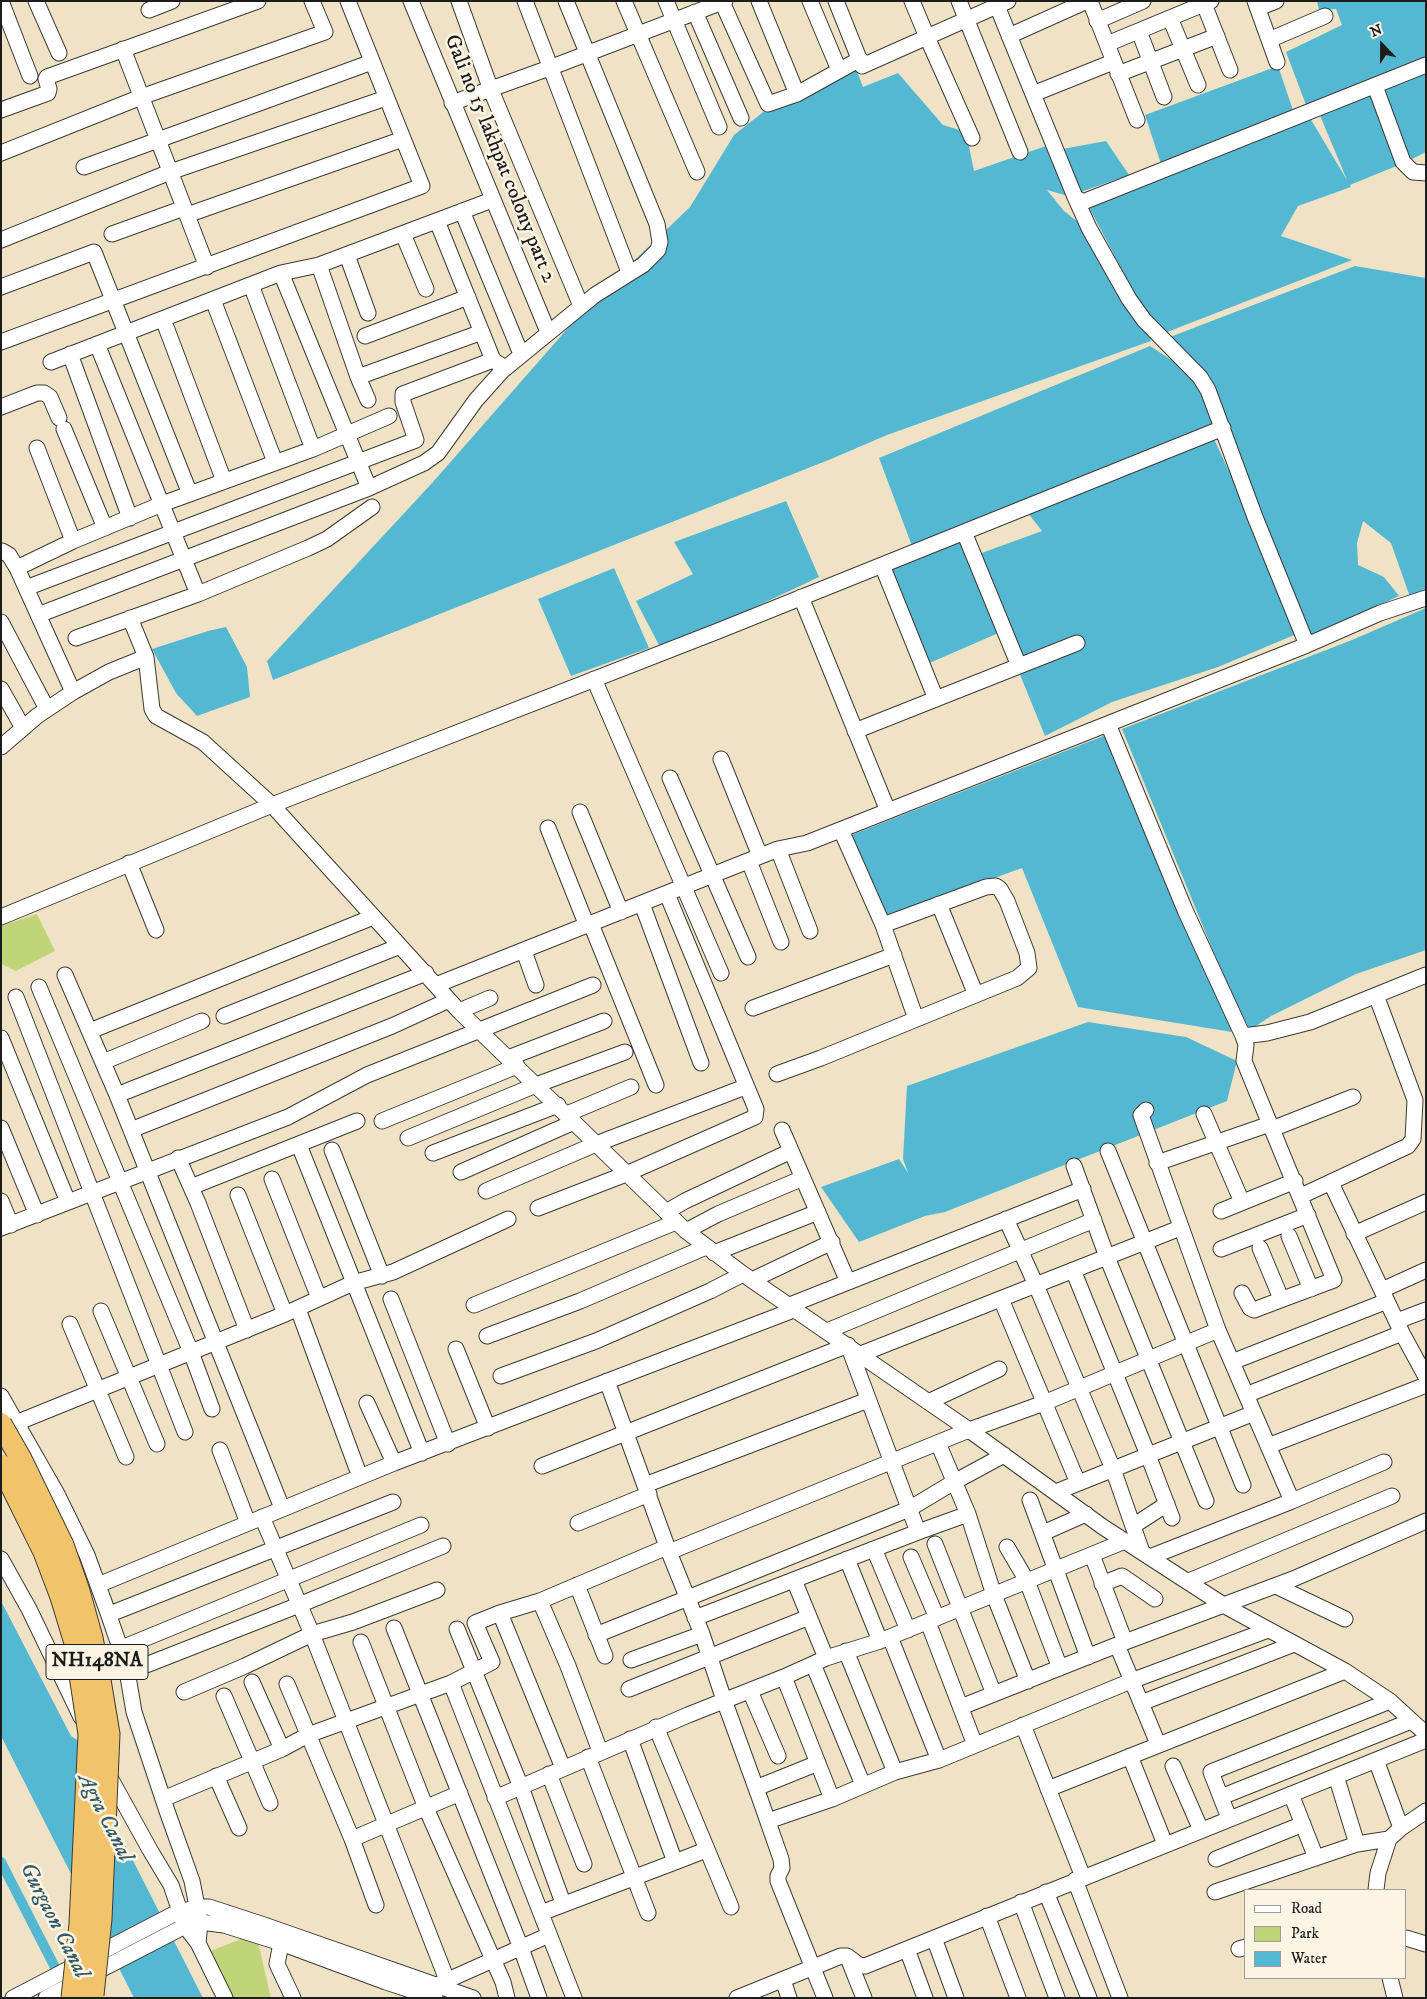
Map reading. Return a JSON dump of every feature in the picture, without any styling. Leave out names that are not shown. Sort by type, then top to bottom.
[{"type":"highway","name":"NH148NA","points":[[9,1423],[21,1459],[62,1545],[79,1591],[92,1638],[109,1734],[100,1919],[94,1995]]},
{"type":"highway","name":"NH148NA","points":[[1,1465],[44,1552],[61,1597],[75,1643],[89,1734],[80,1924],[72,1998]]},
{"type":"street","points":[[1,1],[30,76]]},
{"type":"street","points":[[36,1],[59,53]]},
{"type":"street","points":[[149,10],[172,1]]},
{"type":"street","points":[[1,110],[48,93],[47,76],[258,1]]},
{"type":"street","points":[[1,153],[141,97],[325,32],[312,1]]},
{"type":"street","points":[[1,342],[422,186],[348,1]]},
{"type":"street","name":"Gali no 15 lakhpat colony part 2","points":[[411,1],[548,332]]},
{"type":"street","points":[[459,1],[490,90],[581,306]]},
{"type":"street","points":[[525,1],[629,272]]},
{"type":"street","points":[[26,588],[416,440],[403,402],[403,394],[499,364],[521,354],[581,306],[643,264],[658,250],[660,233],[566,1]]},
{"type":"street","points":[[624,1],[697,172]]},
{"type":"street","points":[[666,1],[719,127]]},
{"type":"street","points":[[760,1],[797,94]]},
{"type":"street","points":[[810,1],[839,70]]},
{"type":"street","points":[[836,1],[862,66],[1000,3],[1009,36],[1075,196],[1094,237],[1129,299],[1144,320],[1200,377],[1208,390],[1255,517],[1306,645]]},
{"type":"street","points":[[912,1],[926,37],[972,138]]},
{"type":"street","points":[[959,1],[1020,152]]},
{"type":"street","points":[[1009,36],[1088,1],[1137,120]]},
{"type":"street","points":[[1097,21],[1144,1]]},
{"type":"street","points":[[1276,1],[1257,5],[1277,62]]},
{"type":"street","points":[[452,103],[552,68],[702,7],[723,2],[768,104],[797,94],[860,58]]},
{"type":"street","points":[[1106,44],[1207,3],[1230,70]]},
{"type":"street","points":[[702,7],[741,118]]},
{"type":"street","points":[[1269,40],[1326,16]]},
{"type":"street","points":[[1170,18],[1198,86]]},
{"type":"street","points":[[1140,31],[1164,97]]},
{"type":"street","points":[[1033,94],[1116,68],[1152,60],[1217,36]]},
{"type":"street","points":[[123,49],[207,267]]},
{"type":"street","points":[[84,167],[158,138],[372,62]]},
{"type":"street","points":[[1075,196],[1083,202],[1426,65]]},
{"type":"street","points":[[1375,86],[1403,162],[1413,172],[1426,173]]},
{"type":"street","points":[[1,240],[170,172],[386,98]]},
{"type":"street","points":[[112,234],[403,140]]},
{"type":"street","points":[[51,362],[281,273],[319,265],[492,200]]},
{"type":"street","points":[[462,211],[521,354]]},
{"type":"street","points":[[437,221],[482,332],[499,364]]},
{"type":"street","points":[[403,234],[426,289]]},
{"type":"street","points":[[1,286],[94,252],[190,494]]},
{"type":"street","points":[[347,255],[368,313]]},
{"type":"street","points":[[319,265],[358,377],[368,400]]},
{"type":"street","points":[[281,273],[369,488]]},
{"type":"street","points":[[251,285],[313,449]]},
{"type":"street","points":[[365,336],[468,297]]},
{"type":"street","points":[[213,300],[275,462]]},
{"type":"street","points":[[163,319],[224,481]]},
{"type":"street","points":[[358,377],[482,332]]},
{"type":"street","points":[[97,344],[198,594]]},
{"type":"street","points":[[70,354],[130,518]]},
{"type":"street","points":[[38,615],[369,488],[424,463],[438,453],[499,364]]},
{"type":"street","points":[[1,407],[37,393],[44,392],[50,397],[104,528]]},
{"type":"street","points":[[17,568],[73,541],[162,504],[313,449],[388,416]]},
{"type":"street","points":[[1,917],[272,805],[882,565],[1223,428]]},
{"type":"street","points":[[37,448],[73,541]]},
{"type":"street","points":[[76,638],[198,594],[308,548],[327,539],[372,507]]},
{"type":"street","points":[[964,532],[1019,666]]},
{"type":"street","points":[[2,551],[9,555],[17,568],[73,692]]},
{"type":"street","points":[[882,565],[936,699]]},
{"type":"street","points":[[801,597],[888,811]]},
{"type":"street","points":[[436,985],[778,849],[807,843],[841,830],[1306,645],[1380,613],[1426,598]]},
{"type":"street","points":[[130,618],[146,657],[152,709],[156,716],[203,742],[272,805],[454,1005],[676,1222],[710,1250],[748,1277],[861,1354],[1125,1541],[1225,1606],[1345,1671],[1390,1701],[1422,1730]]},
{"type":"street","points":[[1,622],[47,708]]},
{"type":"street","points":[[855,731],[1077,643]]},
{"type":"street","points":[[1,747],[47,708],[109,672],[146,657]]},
{"type":"street","points":[[594,679],[721,973]]},
{"type":"street","points":[[1,689],[23,728]]},
{"type":"street","points":[[1108,724],[1185,910],[1244,1041],[1244,1061],[1334,1278],[1334,1281],[1254,1310],[1250,1308],[1242,1293]]},
{"type":"street","points":[[721,758],[781,942]]},
{"type":"street","points":[[670,778],[748,957]]},
{"type":"street","points":[[580,812],[621,912]]},
{"type":"street","points":[[548,828],[656,1085]]},
{"type":"street","points":[[841,830],[883,925],[916,1019]]},
{"type":"street","points":[[778,849],[810,931]]},
{"type":"street","points":[[129,863],[156,930]]},
{"type":"street","points":[[777,1074],[1017,978],[1028,968],[1027,953],[1007,901],[1000,889],[992,885],[883,925]]},
{"type":"street","points":[[538,1208],[626,1174],[755,1117],[756,1109],[745,1087],[667,894]]},
{"type":"street","points":[[642,904],[701,1063]]},
{"type":"street","points":[[939,904],[976,995]]},
{"type":"street","points":[[90,1031],[373,916]]},
{"type":"street","points":[[224,1016],[400,946]]},
{"type":"street","points":[[524,951],[536,985]]},
{"type":"street","points":[[753,1008],[894,955]]},
{"type":"street","points":[[117,1095],[426,973]]},
{"type":"street","points":[[65,975],[148,1170],[282,1508]]},
{"type":"street","points":[[1244,1041],[1310,1022],[1426,975]]},
{"type":"street","points":[[1,1201],[6,1227],[178,1158],[288,1117],[367,1075],[593,985]]},
{"type":"street","points":[[39,986],[191,1352],[212,1409]]},
{"type":"street","points":[[1301,1196],[1408,1146],[1413,1139],[1415,1133],[1413,1118],[1415,1100],[1376,995]]},
{"type":"street","points":[[16,997],[185,1432]]},
{"type":"street","points":[[131,1130],[400,1023],[454,1005],[490,998]]},
{"type":"street","points":[[102,1062],[202,1021]]},
{"type":"street","points":[[382,1120],[604,1021]]},
{"type":"street","points":[[1,1038],[68,1202]]},
{"type":"street","points":[[408,1138],[536,1085],[625,1052]]},
{"type":"street","points":[[433,1153],[566,1114],[631,1087]]},
{"type":"street","points":[[486,1190],[596,1144],[745,1087]]},
{"type":"street","points":[[1157,1163],[1271,1127],[1353,1096]]},
{"type":"street","points":[[1146,1110],[1141,1115],[1218,1330],[1292,1501]]},
{"type":"street","points":[[461,1172],[566,1114]]},
{"type":"street","points":[[1204,1114],[1242,1202]]},
{"type":"street","points":[[191,1187],[357,1122]]},
{"type":"street","points":[[1,1128],[37,1215]]},
{"type":"street","points":[[782,1130],[848,1282]]},
{"type":"street","points":[[299,1145],[422,1453]]},
{"type":"street","points":[[332,1150],[382,1276]]},
{"type":"street","points":[[1108,1151],[1243,1485]]},
{"type":"street","points":[[676,1222],[685,1201],[791,1152]]},
{"type":"street","points":[[178,1158],[247,1330]]},
{"type":"street","points":[[1074,1166],[1107,1257],[1206,1501]]},
{"type":"street","points":[[474,1305],[556,1273],[676,1222],[718,1214],[803,1178]]},
{"type":"street","points":[[272,1180],[319,1298]]},
{"type":"street","points":[[1221,1211],[1295,1181]]},
{"type":"street","points":[[1331,1183],[1399,1327],[1426,1377]]},
{"type":"street","points":[[98,1585],[282,1508],[793,1307],[848,1282],[1083,1189]]},
{"type":"street","points":[[238,1195],[291,1312],[360,1477]]},
{"type":"street","points":[[1354,1234],[1426,1202]]},
{"type":"street","points":[[487,1336],[710,1250],[818,1212]]},
{"type":"street","points":[[1221,1249],[1308,1215]]},
{"type":"street","points":[[9,1423],[159,1366],[291,1312],[353,1283],[382,1276],[437,1253],[460,1240],[508,1219]]},
{"type":"street","points":[[1006,1219],[1036,1285],[1113,1469],[1133,1526],[1146,1554]]},
{"type":"street","points":[[827,1331],[1094,1220]]},
{"type":"street","points":[[861,1354],[1180,1228]]},
{"type":"street","points":[[1289,1236],[1311,1289]]},
{"type":"street","points":[[501,1376],[596,1341],[710,1291],[832,1242]]},
{"type":"street","points":[[1260,1248],[1283,1299]]},
{"type":"street","points":[[1073,1270],[1170,1511],[1133,1526]]},
{"type":"street","points":[[1232,1362],[1384,1295],[1426,1270]]},
{"type":"street","points":[[391,1299],[448,1444]]},
{"type":"street","points":[[1001,1299],[1078,1483]]},
{"type":"street","points":[[101,1310],[157,1444]]},
{"type":"street","points":[[1246,1395],[1399,1327],[1426,1310]]},
{"type":"street","points":[[70,1324],[126,1457]]},
{"type":"street","points":[[163,1799],[346,1720],[451,1683],[492,1662],[475,1623],[500,1612],[540,1601],[969,1430],[1044,1402],[1218,1330]]},
{"type":"street","points":[[848,1345],[890,1462],[918,1532]]},
{"type":"street","points":[[542,1466],[848,1345]]},
{"type":"street","points":[[456,1349],[488,1428]]},
{"type":"street","points":[[928,1402],[999,1368]]},
{"type":"street","points":[[607,1381],[668,1549],[702,1634],[781,1859],[782,1868],[778,1881],[825,1998]]},
{"type":"street","points":[[1268,1446],[1426,1385]]},
{"type":"street","points":[[1,1396],[9,1423],[57,1494],[87,1555],[98,1585],[126,1665],[134,1712],[189,1870],[185,1918]]},
{"type":"street","points":[[578,1523],[647,1490],[868,1400]]},
{"type":"street","points":[[367,1403],[394,1463]]},
{"type":"street","points":[[1056,1492],[1254,1413]]},
{"type":"street","points":[[938,1443],[968,1514],[994,1595],[1028,1680]]},
{"type":"street","points":[[220,1450],[255,1520],[276,1548],[312,1634],[387,1824],[439,1988]]},
{"type":"street","points":[[596,1635],[687,1597],[909,1510],[954,1482],[1004,1455]]},
{"type":"street","points":[[1146,1554],[1292,1501],[1384,1462]]},
{"type":"street","points":[[1189,1581],[1392,1496]]},
{"type":"street","points":[[1030,1500],[1088,1657]]},
{"type":"street","points":[[115,1612],[393,1502]]},
{"type":"street","points":[[695,1618],[968,1514]]},
{"type":"street","points":[[1043,1533],[1086,1514]]},
{"type":"street","points":[[960,1707],[1276,1586],[1426,1521]]},
{"type":"street","points":[[129,1645],[421,1525]]},
{"type":"street","points":[[495,1798],[656,1727],[750,1691],[819,1661],[908,1630],[1125,1541]]},
{"type":"street","points":[[935,1544],[994,1694]]},
{"type":"street","points":[[146,1665],[299,1606],[443,1546]]},
{"type":"street","points":[[1007,1547],[1027,1581],[1060,1668]]},
{"type":"street","points":[[874,1549],[908,1630]]},
{"type":"street","points":[[1092,1555],[1132,1681],[1158,1744]]},
{"type":"street","points":[[911,1557],[960,1707],[975,1745]]},
{"type":"street","points":[[1,1559],[29,1609],[122,1800],[172,1885],[185,1918],[225,1998]]},
{"type":"street","points":[[847,1559],[939,1760]]},
{"type":"street","points":[[1102,1584],[1122,1576],[1155,1598]]},
{"type":"street","points":[[794,1580],[809,1617],[819,1661],[863,1785]]},
{"type":"street","points":[[577,1585],[605,1656]]},
{"type":"street","points":[[1276,1586],[1345,1619]]},
{"type":"street","points":[[184,1692],[312,1634],[353,1622],[437,1590]]},
{"type":"street","points":[[540,1601],[568,1666],[594,1754],[648,1913]]},
{"type":"street","points":[[500,1612],[556,1771],[584,1864]]},
{"type":"street","points":[[629,1689],[809,1617]]},
{"type":"street","points":[[394,1628],[539,1998]]},
{"type":"street","points":[[457,1629],[475,1670],[563,1904]]},
{"type":"street","points":[[768,1821],[832,1798],[895,1772],[939,1760],[1132,1681],[1268,1630]]},
{"type":"street","points":[[631,1660],[702,1634]]},
{"type":"street","points":[[361,1642],[426,1808],[503,1982],[507,1998]]},
{"type":"street","points":[[1141,1703],[1294,1644]]},
{"type":"street","points":[[846,1651],[895,1772]]},
{"type":"street","points":[[1048,1789],[1345,1671]]},
{"type":"street","points":[[784,1677],[832,1798]]},
{"type":"street","points":[[252,1682],[282,1749]]},
{"type":"street","points":[[451,1683],[574,1998]]},
{"type":"street","points":[[287,1684],[352,1839],[376,1905]]},
{"type":"street","points":[[750,1691],[778,1756]]},
{"type":"street","points":[[224,1696],[270,1803]]},
{"type":"street","points":[[1229,1818],[1211,1772],[1390,1701]]},
{"type":"street","points":[[1023,1725],[1048,1789],[1120,1998]]},
{"type":"street","points":[[656,1727],[731,1907]]},
{"type":"street","points":[[737,1998],[837,1958],[847,1956],[862,1966],[907,1949],[1079,1878],[1376,1760],[1422,1730]]},
{"type":"street","points":[[1221,1797],[1422,1730]]},
{"type":"street","points":[[630,1740],[674,1862]]},
{"type":"street","points":[[1130,1756],[1164,1844]]},
{"type":"street","points":[[1376,1760],[1401,1828]]},
{"type":"street","points":[[756,1788],[818,1763]]},
{"type":"street","points":[[1173,1766],[1201,1830]]},
{"type":"street","points":[[216,1776],[239,1828]]},
{"type":"street","points":[[1336,1776],[1357,1844]]},
{"type":"street","points":[[352,1839],[460,1793]]},
{"type":"street","points":[[1291,1794],[1316,1858]]},
{"type":"street","points":[[1376,1889],[1378,1873],[1389,1839],[1401,1828],[1426,1811]]},
{"type":"street","points":[[1216,1859],[1303,1824]]},
{"type":"street","points":[[1215,1892],[1357,1844],[1389,1839]]},
{"type":"street","points":[[541,1913],[706,1850]]},
{"type":"street","points":[[1046,1892],[1089,1998]]},
{"type":"street","points":[[1021,1902],[1057,1998]]},
{"type":"street","points":[[13,1998],[209,1908],[439,1988],[473,1998]]},
{"type":"street","points":[[987,1916],[1018,1998]]},
{"type":"street","points":[[46,1998],[185,1918],[224,1926],[281,1943],[415,1995],[439,1988],[492,1959],[550,1935]]},
{"type":"street","points":[[934,1938],[956,1998]]},
{"type":"street","points":[[1407,1938],[1426,1944]]},
{"type":"street","points":[[280,1998],[277,1964],[281,1943]]},
{"type":"street","points":[[907,1949],[925,1998]]},
{"type":"street","points":[[847,1956],[864,1998]]},
{"type":"street","points":[[277,1964],[293,1998]]},
{"type":"street","points":[[1390,1979],[1395,1998]]},
{"type":"street","points":[[783,1980],[789,1998]]},
{"type":"green space","points":[[37,914],[55,951],[16,971],[1,964],[1,926]]},
{"type":"green space","points":[[256,1933],[271,1998],[229,1998],[206,1953]]},
{"type":"water","points":[[1317,1],[1426,1],[1426,57],[1306,105],[1286,52],[1342,25],[1336,9],[1319,10]]},
{"type":"water","points":[[1278,66],[1295,116],[1161,164],[1145,115]]},
{"type":"water","points":[[856,69],[863,87],[898,73],[943,125],[966,132],[974,171],[1046,146],[1068,196],[1047,190],[1064,211],[1083,226],[1145,324],[1151,341],[887,435],[831,459],[273,680],[267,661],[433,482],[589,304],[690,207],[734,135],[772,105]]},
{"type":"water","points":[[1426,70],[1426,152],[1350,185],[1351,187],[1298,206],[1281,236],[1352,260],[1157,336],[1083,196],[1310,118],[1347,180],[1319,113]]},
{"type":"water","points":[[1106,141],[1129,175],[1078,193],[1057,150]]},
{"type":"water","points":[[1355,266],[1426,278],[1426,594],[1410,597],[1391,543],[1363,521],[1357,543],[1358,565],[1384,577],[1399,596],[1307,638],[1216,422],[1063,486],[1214,439],[1260,538],[1299,633],[1218,667],[1112,702],[1045,736],[1012,655],[979,554],[1042,531],[1020,503],[912,546],[879,458],[1150,346],[1190,372],[1170,337]]},
{"type":"water","points":[[786,501],[819,577],[717,625],[660,647],[636,601],[693,574],[674,542]]},
{"type":"water","points":[[965,536],[1003,631],[925,665],[889,566]]},
{"type":"water","points":[[614,568],[649,648],[571,676],[538,599]]},
{"type":"water","points":[[1426,608],[1426,950],[1356,974],[1271,1016],[1250,1030],[1230,992],[1122,729],[1352,640]]},
{"type":"water","points":[[226,627],[247,667],[250,697],[197,716],[176,693],[152,649]]},
{"type":"water","points":[[1106,735],[1232,1032],[1078,1007],[1022,868],[878,920],[849,836]]},
{"type":"water","points":[[1088,1022],[1186,1037],[1237,1061],[1227,1101],[945,1212],[925,1216],[859,1242],[821,1187],[899,1159],[908,1173],[903,1159],[907,1086]]},
{"type":"water","name":"Agra Canal","points":[[1,1601],[71,1736],[77,1740],[97,1780],[93,1782],[203,1998],[134,1998],[1,1736]]},
{"type":"waterway","name":"Gurgaon Canal","points":[[1,1862],[61,1979]]}]
